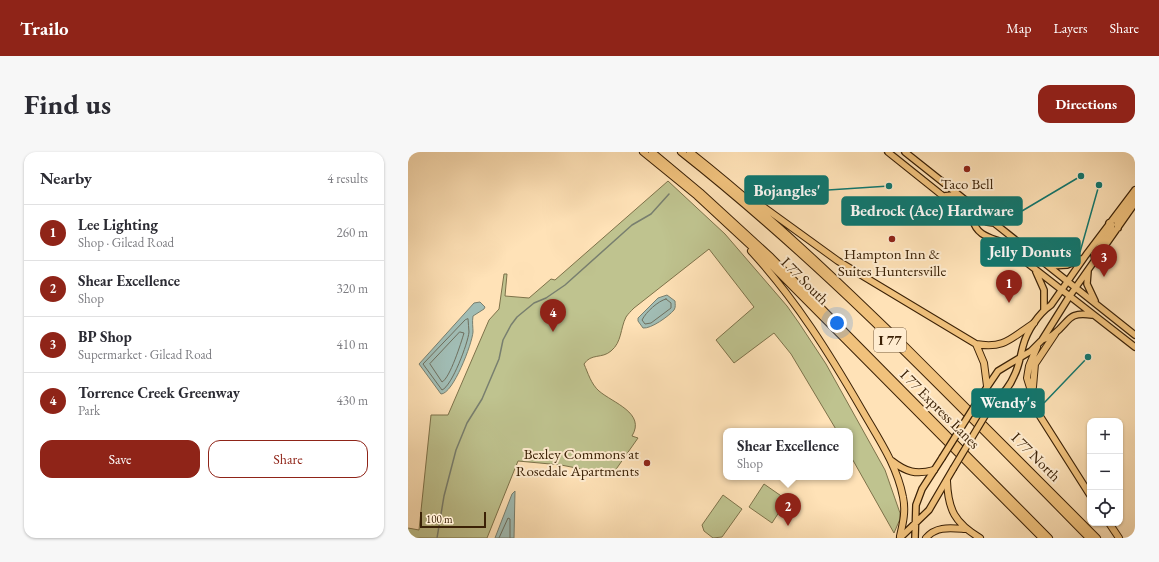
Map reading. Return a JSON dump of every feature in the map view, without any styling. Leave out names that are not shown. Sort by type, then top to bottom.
[{"type":"highway","name":"I 77 South","points":[[644,152],[720,217],[786,279],[1042,538]]},
{"type":"highway","name":"I 77 Express Lanes","points":[[652,152],[700,192],[771,257],[1050,538]]},
{"type":"highway","name":"I 77 Express Lanes","points":[[681,152],[748,206],[823,275],[1089,538]]},
{"type":"highway","name":"I 77 North","points":[[690,152],[727,181],[837,280],[1097,538]]},
{"type":"highway","points":[[727,181],[838,261],[976,344],[988,346],[1000,345],[1034,324]]},
{"type":"highway","points":[[720,217],[774,277],[803,313],[835,363],[892,461],[905,507],[900,537]]},
{"type":"highway","points":[[1033,393],[1032,378],[1035,364],[1054,334]]},
{"type":"highway","points":[[976,344],[984,362],[987,386]]},
{"type":"highway","points":[[1037,347],[1027,378],[1033,393],[1038,413],[1087,490]]},
{"type":"highway","points":[[996,402],[1015,402],[1038,413]]},
{"type":"highway","points":[[892,461],[904,470],[911,473],[934,470]]},
{"type":"highway","points":[[947,481],[950,507],[965,529],[980,538]]},
{"type":"highway","points":[[1111,526],[1119,538]]},
{"type":"highway","points":[[926,538],[931,532],[938,529],[965,529]]},
{"type":"main road","points":[[888,152],[973,220],[975,226],[982,234],[999,241],[1061,291],[1135,347]]},
{"type":"main road","points":[[905,152],[1135,335]]},
{"type":"main road","points":[[900,537],[929,510],[989,409],[1014,378],[1024,340],[1034,324],[1044,310],[1051,305],[1109,223],[1135,190]]},
{"type":"main road","points":[[1118,228],[1117,222],[1135,196],[1135,190]]},
{"type":"main road","points":[[944,196],[952,195],[966,206],[973,205]]},
{"type":"main road","points":[[915,538],[915,510],[918,498],[987,386],[998,371],[1020,356],[1037,347],[1069,297],[1135,203]]},
{"type":"main road","points":[[973,220],[978,215],[987,222],[995,223]]},
{"type":"main road","points":[[1095,260],[1094,254],[1111,230],[1112,225],[1109,223]]},
{"type":"main road","points":[[1049,266],[1067,266],[1076,263],[1086,255]]},
{"type":"main road","points":[[1035,270],[1044,290],[1044,310]]},
{"type":"main road","points":[[1088,271],[1088,284],[1096,303]]},
{"type":"main road","points":[[1042,340],[1054,334],[1075,314],[1092,315]]},
{"type":"green space","points":[[668,181],[725,234],[787,306],[826,364],[885,470],[900,513],[900,519],[894,533],[853,460],[853,428],[835,428],[791,354],[774,333],[734,363],[716,340],[754,307],[709,249],[631,311],[626,317],[617,344],[611,351],[604,355],[590,358],[584,364],[596,388],[626,409],[635,421],[635,428],[632,436],[638,438],[612,475],[561,465],[518,461],[487,538],[408,538],[408,528],[419,530],[431,415],[448,415],[489,320],[499,309],[504,274],[507,274],[505,296],[529,298],[551,279],[555,280]]},
{"type":"green space","points":[[764,484],[787,500],[772,523],[749,507]]},
{"type":"green space","points":[[723,495],[742,509],[722,537],[713,538],[704,531],[702,525]]},
{"type":"water","points":[[667,295],[675,301],[674,310],[664,319],[651,326],[643,328],[638,321],[638,318],[658,298]]},
{"type":"water","points":[[480,302],[485,307],[473,316],[472,338],[466,357],[451,386],[446,392],[441,394],[419,364],[474,303]]},
{"type":"water","points":[[515,491],[514,538],[495,538],[512,494]]},
{"type":"waterway","points":[[437,538],[444,496],[456,450],[467,423],[482,399],[499,359],[503,340],[511,325],[517,317],[534,303],[546,298],[565,285],[632,225],[651,214],[669,194]]},
{"type":"place","name":"Taco Bell","points":[[967,169]]},
{"type":"place","name":"Bedrock (Ace) Hardware","points":[[1081,176]]},
{"type":"place","name":"Jelly Donuts","points":[[1099,185]]},
{"type":"place","name":"Bojangles'","points":[[889,186]]},
{"type":"place","name":"Hampton Inn & Suites Huntersville","points":[[892,239]]},
{"type":"place","name":"BP Shop","points":[[1104,277]]},
{"type":"place","name":"Lee Lighting","points":[[1009,303]]},
{"type":"place","name":"Torrence Creek Greenway","points":[[553,332]]},
{"type":"place","name":"Wendy's","points":[[1088,357]]},
{"type":"place","name":"Bexley Commons at Rosedale Apartments","points":[[647,463]]},
{"type":"place","name":"Shear Excellence","points":[[788,526]]}]
